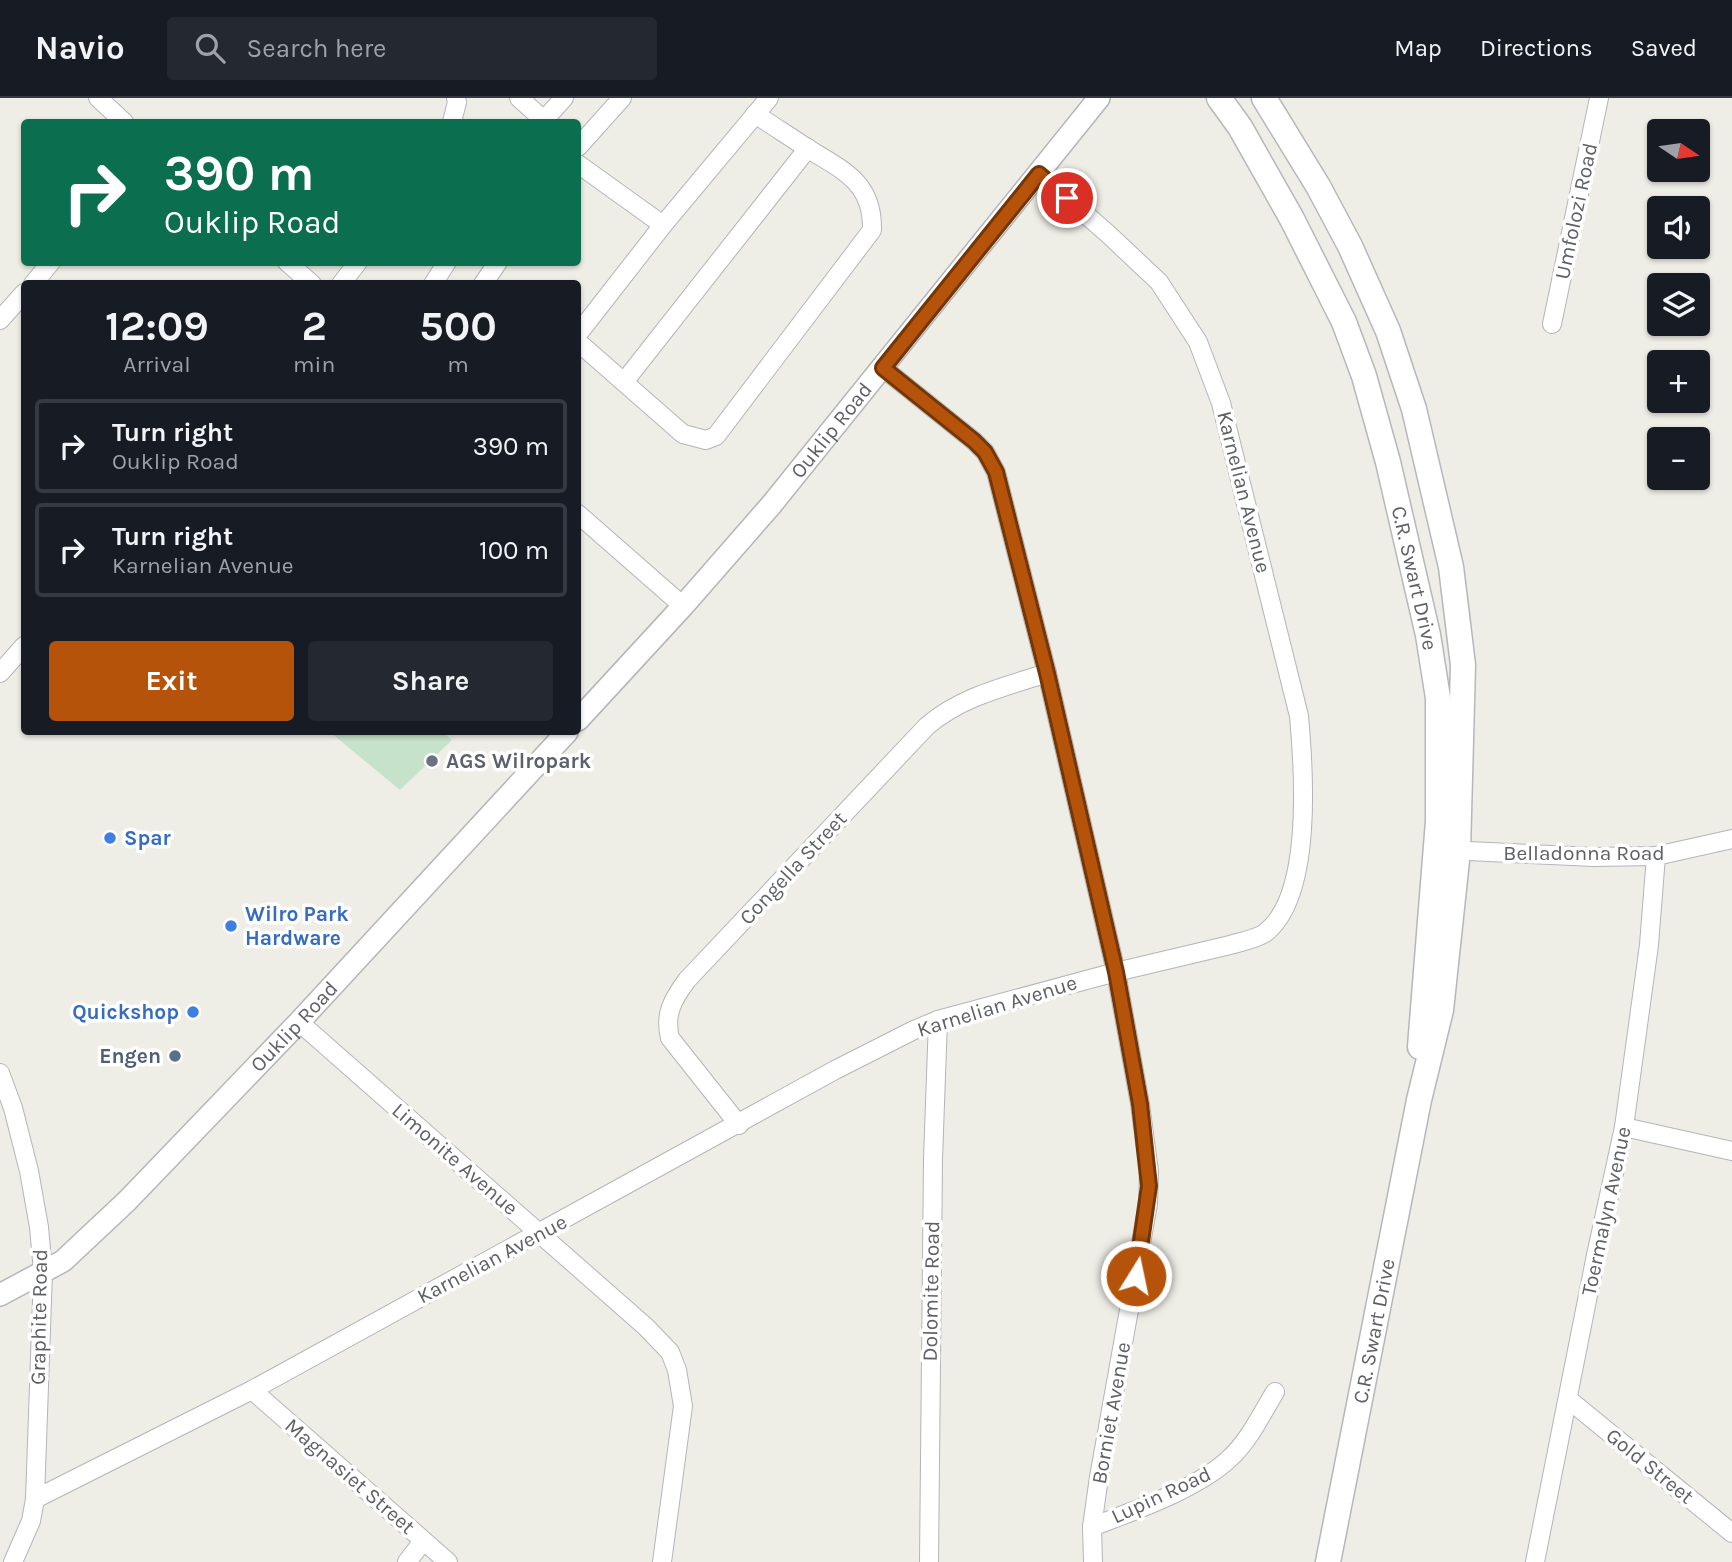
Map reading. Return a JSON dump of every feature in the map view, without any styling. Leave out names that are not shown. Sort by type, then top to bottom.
[{"type":"main road","name":"C.R. Swart Drive","points":[[1219,98],[1240,127],[1319,271],[1364,376],[1388,462],[1428,635],[1438,698],[1438,821],[1447,850]]},
{"type":"main road","name":"C.R. Swart Drive","points":[[1264,98],[1318,186],[1350,246],[1388,331],[1414,409],[1451,567],[1461,640],[1463,702],[1447,850],[1441,1010],[1419,1100],[1328,1562]]},
{"type":"street","points":[[97,98],[121,119]]},
{"type":"street","points":[[453,119],[456,98]]},
{"type":"street","points":[[519,98],[538,119]]},
{"type":"street","points":[[540,119],[564,98]]},
{"type":"street","points":[[581,143],[622,98]]},
{"type":"street","points":[[581,330],[663,225],[769,98]]},
{"type":"street","name":"Ouklip Road","points":[[581,717],[683,606],[772,503],[1099,98]]},
{"type":"street","name":"Umfolozi Road","points":[[1552,324],[1599,98]]},
{"type":"street","points":[[581,345],[683,434],[706,440],[716,436],[872,230],[872,214],[865,194],[849,173],[755,114]]},
{"type":"street","points":[[624,382],[808,148]]},
{"type":"street","points":[[581,166],[663,225]]},
{"type":"street","name":"Karnelian Avenue","points":[[35,1499],[252,1390],[835,1070],[938,1020],[1263,935],[1284,911],[1294,886],[1299,853],[1303,757],[1299,716],[1221,403],[1198,342],[1159,282],[1039,174]]},
{"type":"street","points":[[36,280],[48,266]]},
{"type":"street","points":[[292,266],[307,280]]},
{"type":"street","points":[[344,280],[355,266]]},
{"type":"street","points":[[0,320],[21,296]]},
{"type":"street","name":"Borniet Avenue","points":[[883,368],[974,441],[991,461],[996,472],[1047,673],[1116,972],[1140,1104],[1149,1186],[1141,1249],[1099,1477],[1093,1527],[1093,1562]]},
{"type":"street","points":[[581,517],[683,606]]},
{"type":"street","points":[[0,673],[21,649]]},
{"type":"street","name":"Congella Street","points":[[739,1125],[670,1038],[667,1026],[672,1001],[687,980],[927,726],[953,706],[968,699],[1047,673]]},
{"type":"street","name":"Ouklip Road","points":[[0,1296],[71,1255],[127,1202],[299,1022],[564,735]]},
{"type":"street","name":"Belladonna Road","points":[[1447,850],[1592,857],[1656,856],[1732,839]]},
{"type":"street","name":"Toermalyn Avenue","points":[[1535,1562],[1624,1127],[1649,945],[1656,856]]},
{"type":"street","name":"Dolomite Road","points":[[929,1562],[932,1212],[938,1020]]},
{"type":"street","name":"Limonite Avenue","points":[[299,1022],[662,1342],[673,1360],[682,1406],[662,1562]]},
{"type":"street","name":"Graphite Road","points":[[0,1073],[13,1108],[29,1171],[39,1227],[43,1272],[35,1499],[30,1521],[13,1562]]},
{"type":"street","points":[[1624,1127],[1732,1151]]},
{"type":"street","name":"Magnasiet Street","points":[[252,1390],[448,1562]]},
{"type":"street","name":"Lupin Road","points":[[1093,1527],[1185,1488],[1223,1465],[1251,1432],[1275,1392]]},
{"type":"street","name":"Gold Street","points":[[1568,1399],[1732,1533]]},
{"type":"street","points":[[407,1562],[423,1541]]},
{"type":"green space","points":[[334,735],[446,735],[452,740],[400,790]]},
{"type":"place","name":"AGS Wilropark","points":[[432,761]]},
{"type":"place","name":"Spar","points":[[110,838]]},
{"type":"place","name":"Wilro Park Hardware","points":[[231,926]]},
{"type":"place","name":"Quickshop","points":[[193,1012]]},
{"type":"place","name":"Engen","points":[[175,1056]]},
{"type":"route","points":[[1067,198],[1039,174],[883,368],[974,441],[985,452],[996,472],[1047,673],[1116,972],[1140,1104],[1149,1186],[1136,1276]]}]
